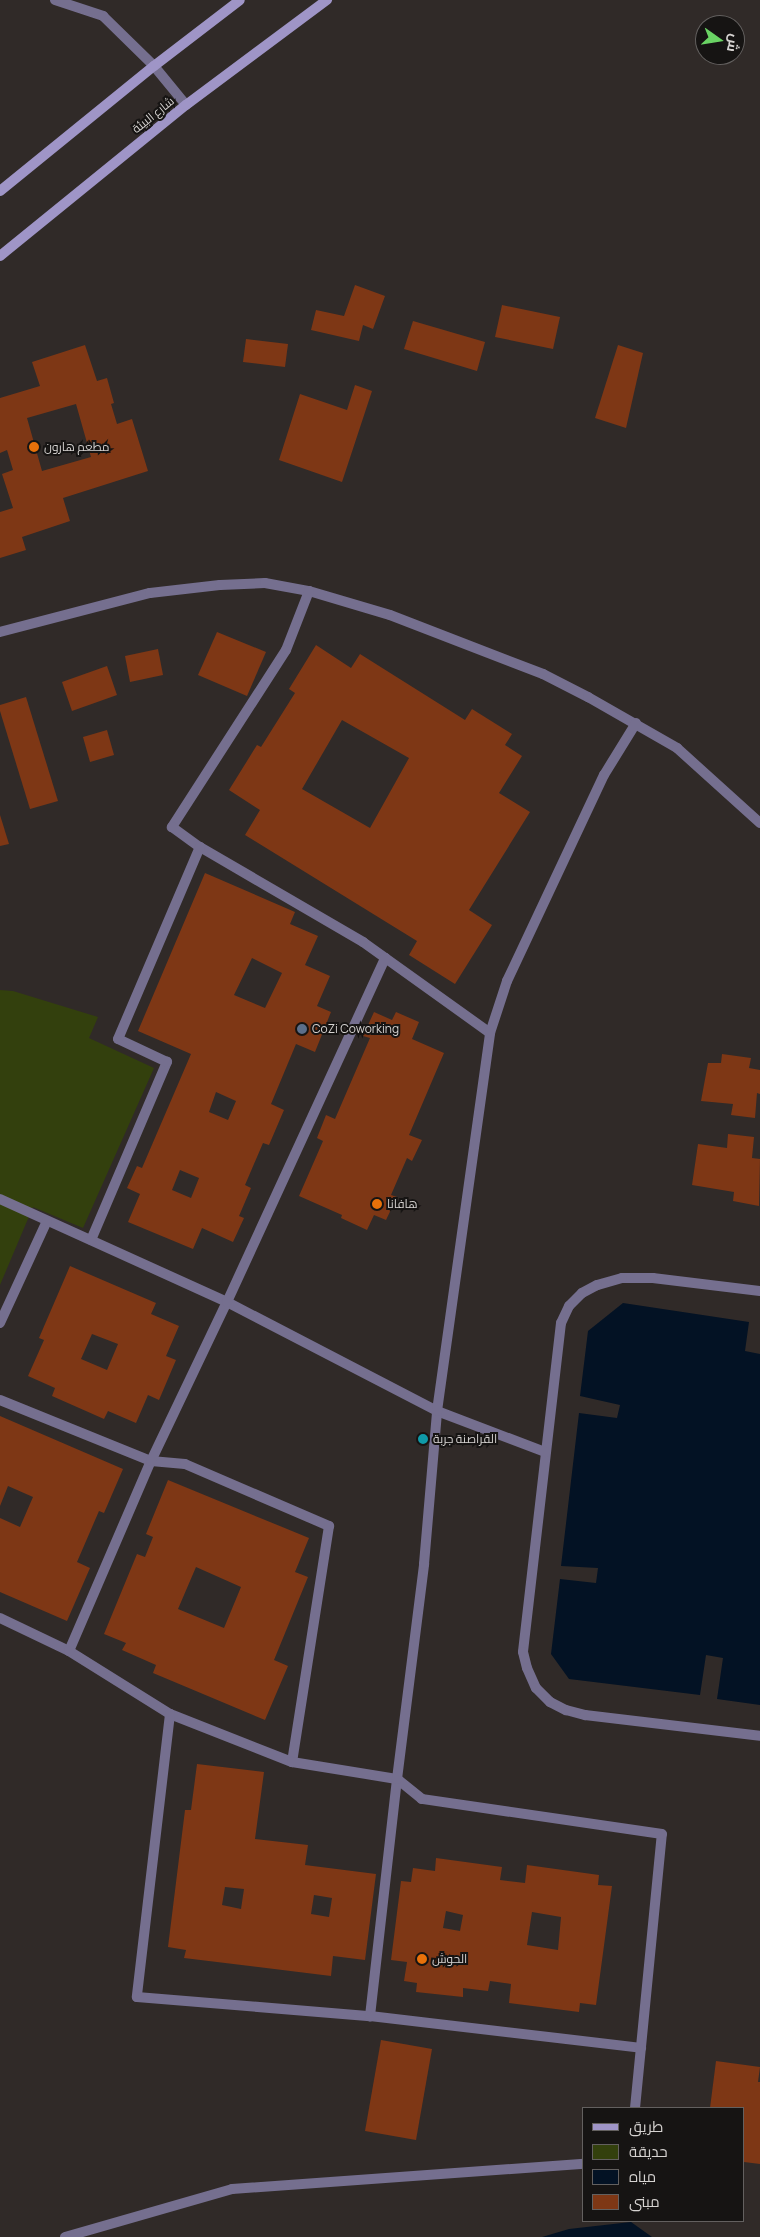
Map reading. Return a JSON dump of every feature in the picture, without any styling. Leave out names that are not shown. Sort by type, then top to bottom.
[{"type":"main road","points":[[0,191],[154,66],[240,0]]},
{"type":"main road","name":"شارع البيئة","points":[[0,256],[186,105],[327,0]]},
{"type":"street","points":[[55,0],[103,16],[154,66],[186,105]]},
{"type":"street","points":[[0,632],[150,593],[220,584],[265,583],[309,591],[390,615],[544,674],[636,723],[677,748],[760,823]]},
{"type":"street","points":[[309,591],[286,650],[172,828],[363,942],[490,1033]]},
{"type":"street","points":[[370,2016],[424,1564],[437,1411],[490,1033],[507,981],[604,775],[636,723]]},
{"type":"street","points":[[91,1240],[167,1062],[118,1039],[200,846]]},
{"type":"street","points":[[69,1651],[151,1461],[228,1302],[385,958]]},
{"type":"street","points":[[0,1199],[228,1302],[437,1411],[545,1452]]},
{"type":"street","points":[[0,1323],[48,1221]]},
{"type":"street","points":[[760,1292],[653,1278],[622,1278],[582,1293],[569,1306],[560,1323],[524,1634],[524,1652],[536,1688],[550,1702],[585,1715],[760,1736]]},
{"type":"street","points":[[0,1400],[151,1461],[185,1464],[329,1526],[292,1762]]},
{"type":"street","points":[[0,1618],[69,1651],[170,1714],[292,1762],[398,1779],[422,1799],[662,1834],[635,2107]]},
{"type":"street","points":[[170,1714],[137,1998],[370,2016],[641,2048]]},
{"type":"street","points":[[66,2237],[232,2189],[582,2164]]},
{"type":"green space","points":[[0,990],[13,991],[98,1017],[89,1038],[154,1068],[83,1228],[33,1207],[0,1285]]},
{"type":"water","points":[[623,1303],[749,1322],[745,1351],[760,1354],[760,1705],[717,1699],[723,1658],[706,1655],[700,1695],[569,1679],[551,1654],[560,1579],[596,1583],[598,1568],[561,1566],[579,1413],[617,1418],[620,1405],[580,1396],[588,1331]]},
{"type":"water","points":[[631,2222],[652,2237],[542,2237],[569,2229]]},
{"type":"building","points":[[355,285],[385,296],[373,329],[363,325],[359,341],[311,330],[316,310],[344,316]]},
{"type":"building","points":[[502,305],[560,317],[553,349],[495,337]]},
{"type":"building","points":[[413,321],[485,342],[477,371],[404,349]]},
{"type":"building","points":[[246,339],[288,344],[285,367],[243,362]]},
{"type":"building","points":[[85,345],[97,381],[107,378],[114,403],[111,404],[117,424],[132,419],[148,471],[63,498],[70,521],[22,537],[26,550],[0,558],[0,512],[13,508],[2,474],[13,470],[7,450],[0,453],[0,398],[40,386],[32,362]],"holes":[[[76,404],[91,457],[42,471],[27,418]]]},
{"type":"building","points":[[618,345],[643,353],[626,428],[595,418]]},
{"type":"building","points":[[355,385],[372,391],[342,482],[279,460],[300,394],[347,410]]},
{"type":"building","points":[[217,632],[266,652],[247,696],[198,675]]},
{"type":"building","points":[[316,645],[351,668],[360,654],[465,720],[472,709],[512,734],[505,745],[522,756],[499,793],[530,812],[469,910],[492,925],[455,984],[409,955],[417,941],[245,835],[260,810],[229,790],[257,745],[261,747],[295,693],[289,689]],"holes":[[[342,720],[409,758],[370,828],[302,789]]]},
{"type":"building","points":[[158,649],[163,675],[130,682],[125,656]]},
{"type":"building","points":[[107,666],[117,695],[72,711],[62,682]]},
{"type":"building","points":[[26,697],[58,801],[30,809],[0,711],[0,705]]},
{"type":"building","points":[[107,730],[114,755],[90,762],[83,737]]},
{"type":"building","points":[[0,815],[9,844],[0,846]]},
{"type":"building","points":[[205,873],[295,912],[290,924],[318,936],[305,965],[330,976],[317,1006],[331,1012],[315,1052],[296,1044],[271,1104],[284,1110],[269,1145],[263,1143],[245,1185],[251,1188],[239,1216],[244,1218],[233,1242],[202,1228],[193,1249],[128,1222],[140,1194],[127,1188],[137,1166],[142,1168],[191,1054],[138,1031]],"holes":[[[252,958],[282,973],[265,1008],[234,995]],[[216,1092],[236,1101],[228,1120],[209,1112]],[[180,1170],[199,1178],[191,1198],[172,1190]]]},
{"type":"building","points":[[374,1012],[392,1020],[396,1012],[419,1022],[412,1039],[444,1053],[409,1135],[422,1140],[412,1161],[407,1158],[391,1195],[397,1197],[386,1220],[374,1215],[367,1230],[341,1218],[342,1215],[299,1196],[323,1141],[317,1138],[326,1115],[335,1119],[370,1038],[363,1036]]},
{"type":"building","points":[[722,1054],[751,1058],[749,1068],[760,1070],[760,1094],[757,1093],[755,1118],[731,1115],[733,1104],[701,1101],[708,1063],[721,1063]]},
{"type":"building","points":[[728,1134],[754,1137],[752,1158],[760,1159],[759,1206],[733,1201],[734,1192],[692,1185],[698,1144],[727,1148]]},
{"type":"building","points":[[70,1266],[156,1303],[151,1314],[179,1326],[166,1356],[176,1360],[159,1400],[148,1395],[136,1423],[108,1411],[104,1419],[52,1396],[55,1388],[28,1376],[44,1340],[39,1338]],"holes":[[[92,1334],[118,1344],[107,1370],[81,1359]]]},
{"type":"building","points":[[0,1416],[123,1469],[104,1513],[99,1511],[77,1562],[90,1568],[67,1621],[0,1592],[0,1518],[20,1527],[33,1497],[8,1486],[0,1506]]},
{"type":"building","points":[[168,1480],[309,1538],[295,1572],[308,1577],[274,1660],[288,1666],[265,1720],[153,1673],[156,1665],[122,1650],[126,1643],[104,1634],[137,1554],[145,1557],[153,1537],[146,1534]],"holes":[[[196,1567],[241,1587],[224,1628],[178,1609]]]},
{"type":"building","points":[[197,1764],[264,1772],[255,1839],[308,1845],[305,1865],[376,1874],[365,1960],[333,1956],[331,1976],[184,1958],[186,1950],[168,1947],[185,1810],[191,1810]],"holes":[[[225,1887],[244,1889],[241,1909],[222,1905]],[[314,1895],[332,1898],[329,1917],[311,1914]]]},
{"type":"building","points":[[436,1858],[502,1867],[500,1880],[525,1883],[527,1865],[599,1875],[598,1885],[612,1886],[596,2005],[580,2003],[579,2012],[509,2003],[511,1984],[490,1981],[488,1991],[463,1988],[463,1997],[416,1992],[417,1983],[404,1981],[407,1962],[391,1960],[401,1881],[411,1882],[413,1868],[435,1871]],"holes":[[[446,1911],[463,1915],[460,1931],[443,1928]],[[532,1912],[561,1917],[558,1950],[527,1945]]]},
{"type":"building","points":[[381,2040],[432,2049],[416,2140],[365,2131]]},
{"type":"building","points":[[716,2061],[760,2067],[758,2082],[760,2082],[760,2164],[745,2162],[745,2107],[710,2107]]},
{"type":"place","name":"مطعم هارون","points":[[34,447]]},
{"type":"place","name":"CoZi Coworking","points":[[302,1029]]},
{"type":"place","name":"هافانا","points":[[377,1204]]},
{"type":"place","name":"القراصنة جربة","points":[[423,1439]]},
{"type":"place","name":"الحوش","points":[[422,1959]]}]
